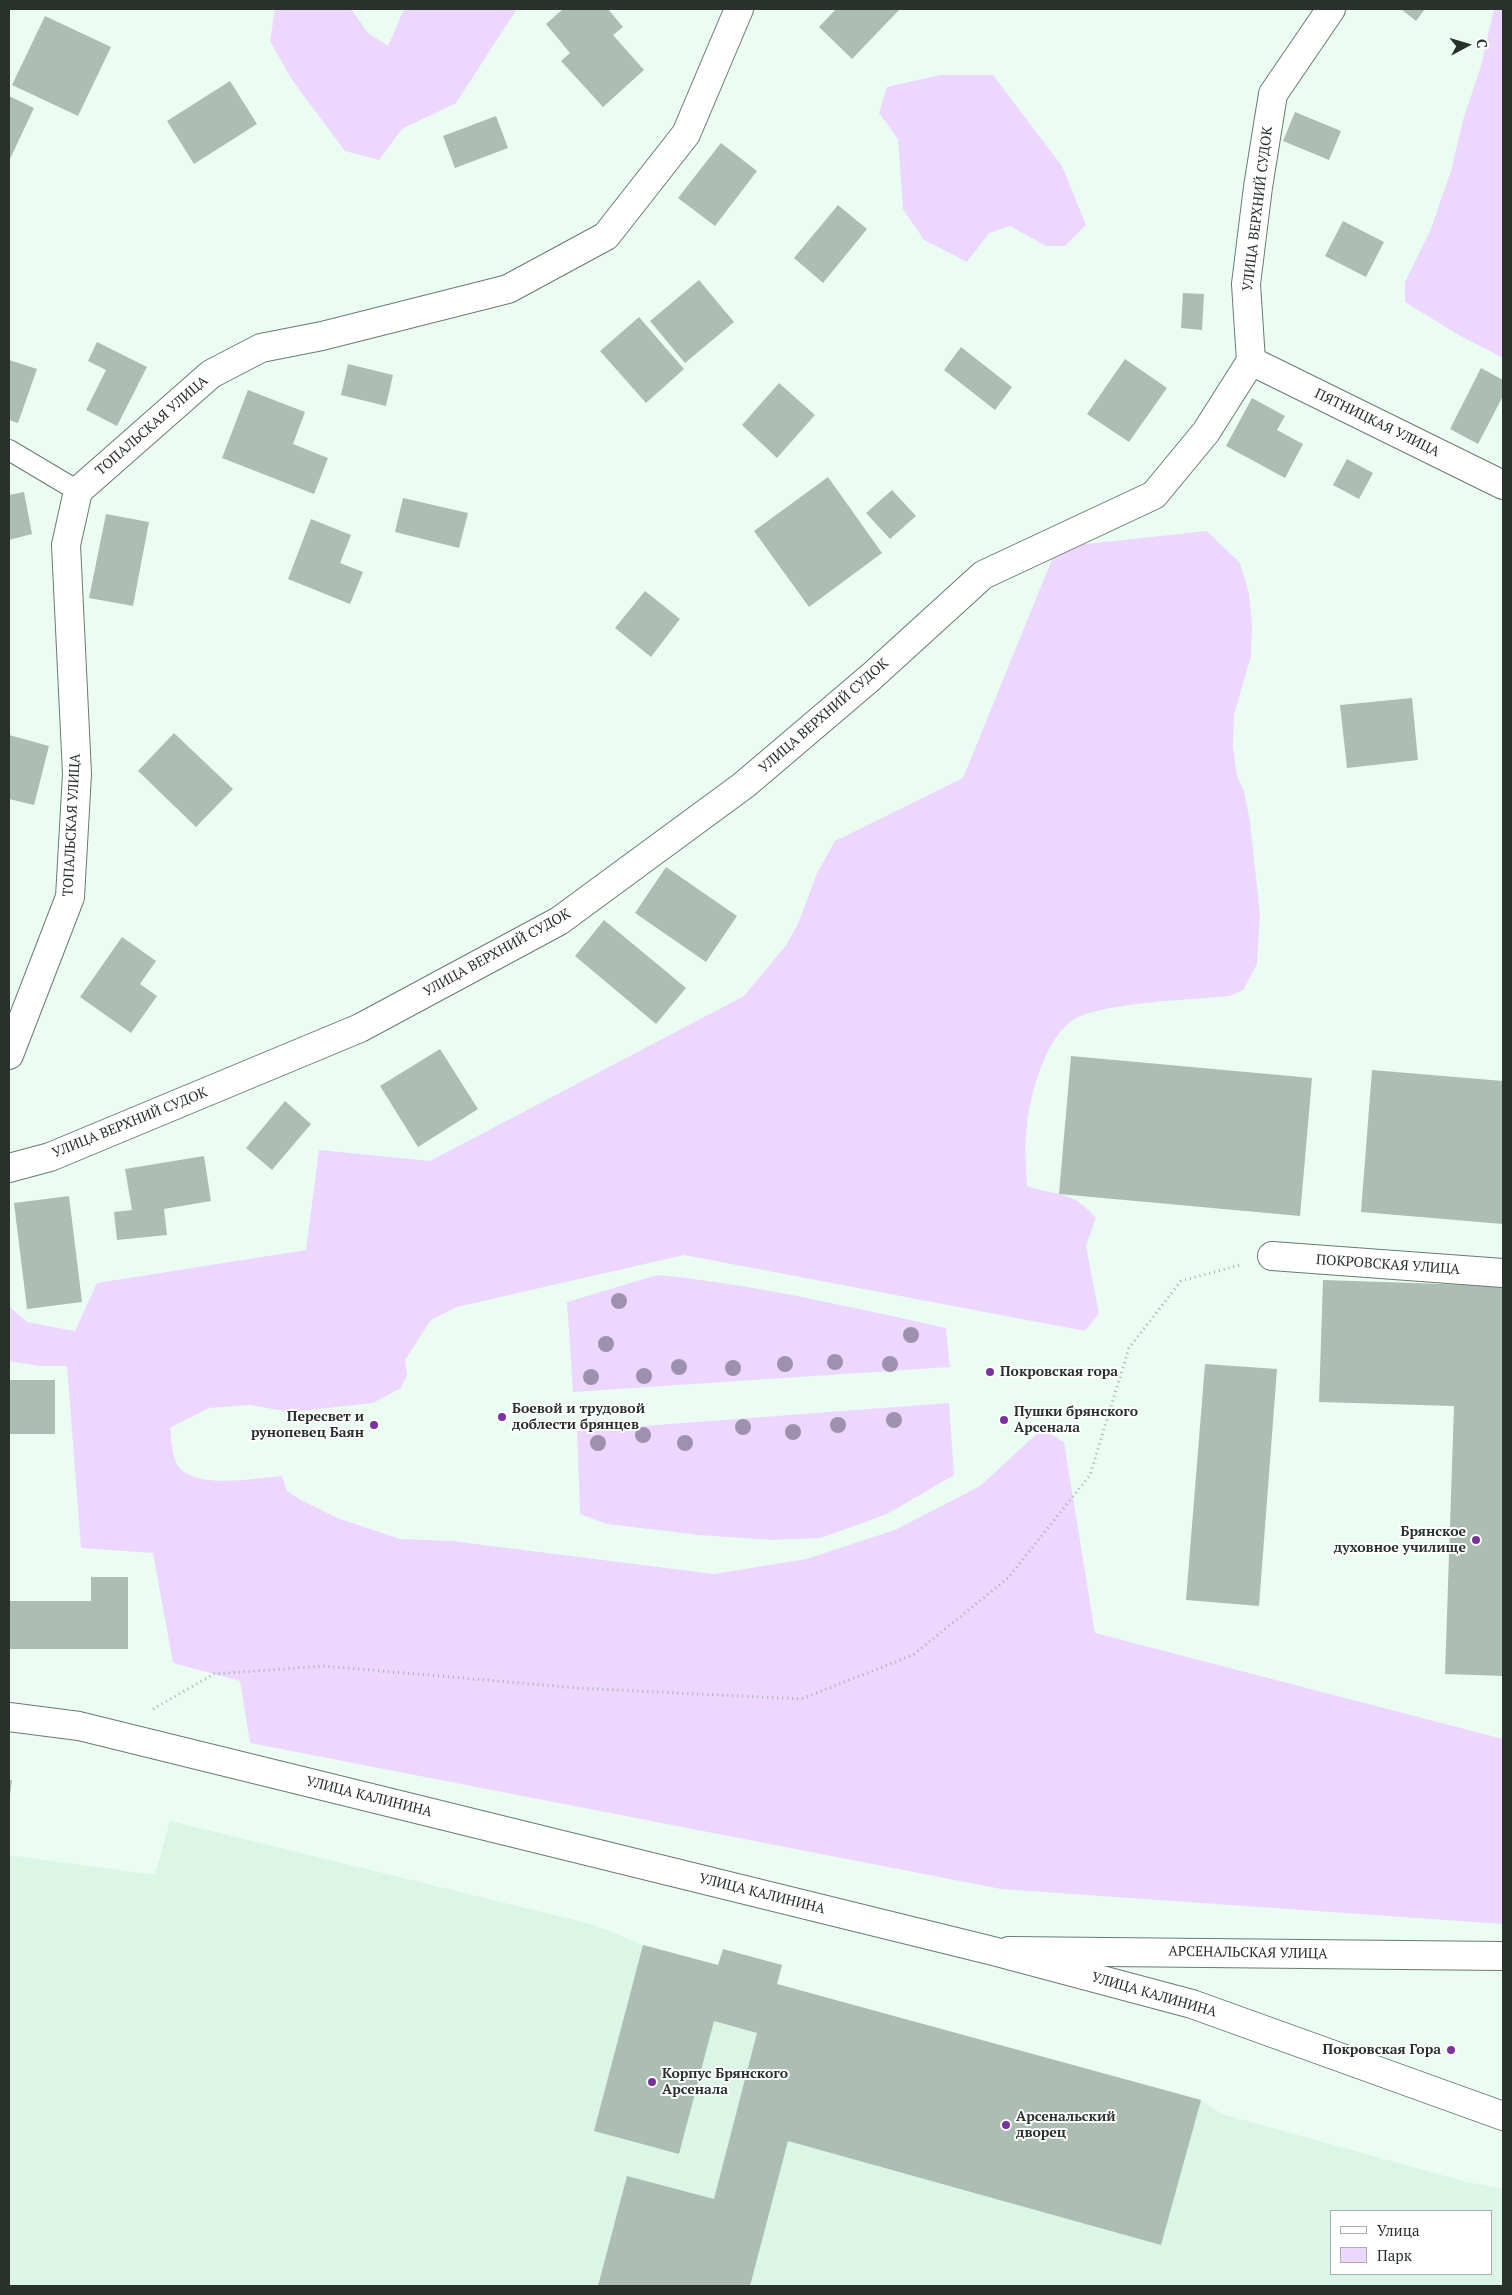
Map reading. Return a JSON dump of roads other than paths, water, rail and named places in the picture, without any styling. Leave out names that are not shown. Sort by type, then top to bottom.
[{"type":"street","name":"ТОПАЛЬСКАЯ УЛИЦА","points":[[9,1055],[70,897],[77,774],[66,545],[78,491],[212,374],[261,348],[322,336],[508,289],[606,236],[686,134],[738,9]]},
{"type":"street","name":"УЛИЦА ВЕРХНИЙ СУДОК","points":[[9,1168],[50,1157],[360,1028],[559,921],[744,785],[871,677],[983,575],[1154,495],[1206,432],[1251,361],[1246,284],[1258,187],[1274,94],[1331,9]]},
{"type":"street","name":"ПЯТНИЦКАЯ УЛИЦА","points":[[1251,361],[1503,485]]},
{"type":"street","name":"ПОКРОВСКАЯ УЛИЦА","points":[[1272,1256],[1503,1273]]},
{"type":"street","name":"УЛИЦА КАЛИНИНА","points":[[9,1718],[79,1726],[993,1950],[1192,2004],[1503,2116]]},
{"type":"street","name":"АРСЕНАЛЬСКАЯ УЛИЦА","points":[[993,1950],[1503,1956]]},
{"type":"lane","points":[[9,450],[78,491]]},
{"type":"place","name":"Покровская гора","points":[[990,1372]]},
{"type":"place","name":"Боевой и трудовой доблести брянцев","points":[[502,1417]]},
{"type":"place","name":"Пушки брянского Арсенала","points":[[1004,1420]]},
{"type":"place","name":"Пересвет и рунопевец Баян","points":[[374,1425]]},
{"type":"place","name":"Брянское духовное училище","points":[[1476,1540]]},
{"type":"place","name":"Покровская Гора","points":[[1451,2050]]},
{"type":"place","name":"Корпус Брянского Арсенала","points":[[652,2082]]},
{"type":"place","name":"Арсенальский дворец","points":[[1006,2125]]}]
